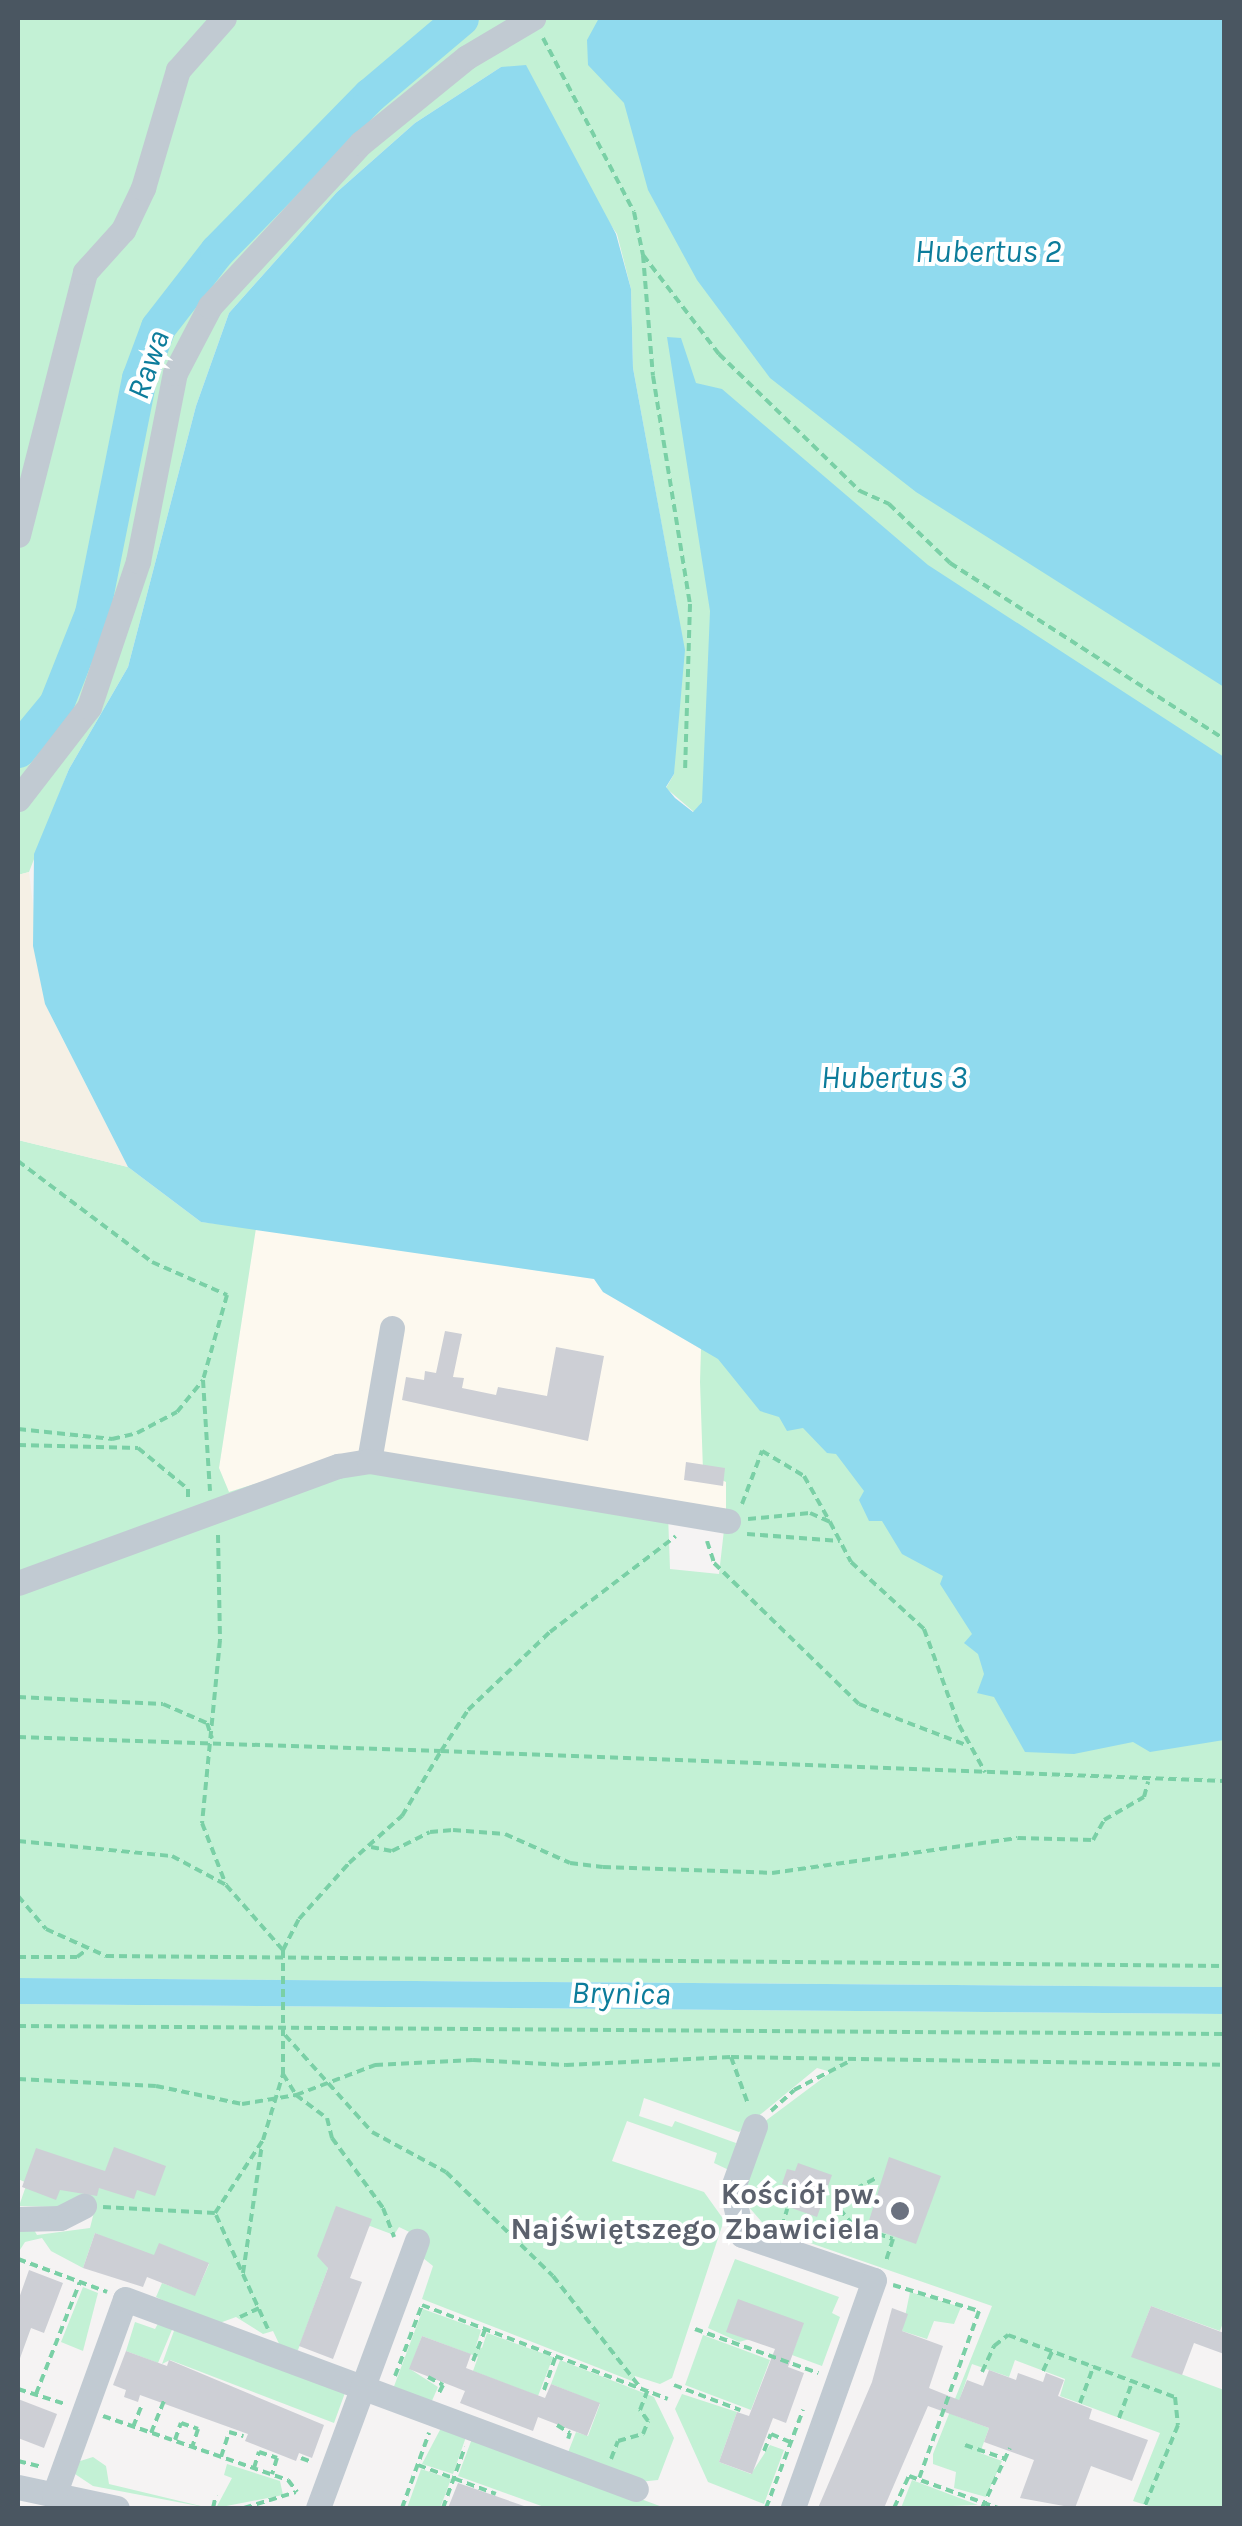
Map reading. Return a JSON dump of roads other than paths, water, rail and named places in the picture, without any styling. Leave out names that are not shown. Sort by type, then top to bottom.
[{"type":"street","points":[[18,535],[85,272],[123,230],[142,188],[178,70],[224,18]]},
{"type":"street","points":[[18,798],[89,706],[138,561],[175,373],[210,306],[361,143],[467,57],[533,18]]},
{"type":"street","points":[[369,1461],[392,1328]]},
{"type":"street","points":[[18,1583],[188,1519],[213,1505],[369,1461],[700,1517],[729,1527]]},
{"type":"street","points":[[755,2126],[732,2190],[742,2235],[780,2237],[876,2280],[828,2377],[793,2508]]},
{"type":"street","points":[[18,2219],[60,2218],[84,2206]]},
{"type":"street","points":[[314,2503],[375,2392],[417,2241]]},
{"type":"street","points":[[54,2495],[125,2299],[636,2489]]},
{"type":"street","points":[[18,2487],[116,2508]]},
{"type":"water","name":"Hubertus 2","points":[[599,18],[1224,18],[1224,687],[916,492],[770,378],[697,280],[648,190],[624,103],[588,65],[587,40]]},
{"type":"water","name":"Hubertus 3","points":[[526,65],[616,234],[631,289],[633,368],[685,650],[674,774],[666,787],[675,798],[693,812],[702,802],[710,611],[667,337],[681,338],[696,383],[722,389],[928,565],[1224,757],[1224,1740],[1150,1752],[1133,1742],[1074,1754],[1025,1752],[994,1697],[977,1693],[984,1674],[978,1654],[964,1643],[972,1634],[940,1584],[943,1576],[902,1554],[882,1521],[869,1521],[859,1500],[864,1491],[836,1454],[827,1453],[803,1428],[787,1431],[779,1417],[760,1411],[718,1359],[603,1292],[594,1279],[201,1222],[128,1167],[45,1004],[33,946],[34,854],[69,769],[128,667],[196,406],[229,313],[337,192],[415,123],[501,67]]},
{"type":"water","name":"Brynica","points":[[18,1978],[1224,1987],[1224,2014],[18,2004]]},
{"type":"waterway","name":"Rawa","points":[[18,750],[56,704],[92,613],[139,378],[158,327],[217,251],[370,95],[461,18]]},
{"type":"place","name":"Kościół pw. Najświętszego Zbawiciela","points":[[900,2211]]}]
